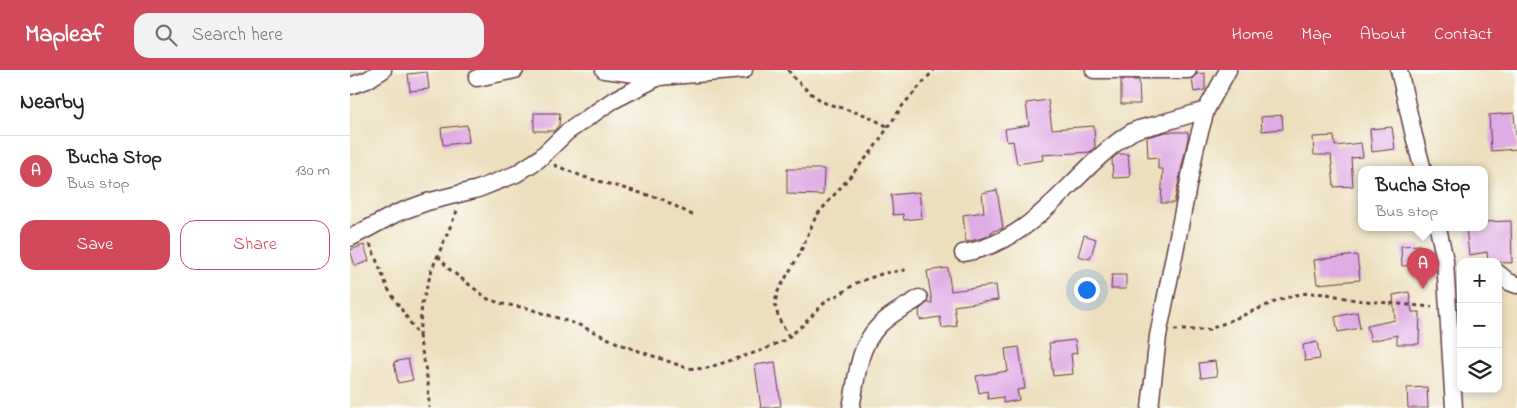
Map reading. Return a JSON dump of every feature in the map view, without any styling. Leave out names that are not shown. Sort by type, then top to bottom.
[{"type":"street","points":[[350,86],[367,80],[383,70]]},
{"type":"street","points":[[477,78],[515,70]]},
{"type":"street","points":[[604,70],[660,74],[744,70]]},
{"type":"street","points":[[1094,70],[1188,70]]},
{"type":"street","points":[[1150,408],[1160,330],[1196,146],[1206,110],[1228,70]]},
{"type":"street","points":[[1399,70],[1422,166]]},
{"type":"street","points":[[357,234],[397,212],[478,189],[516,174],[539,159],[567,132],[604,106],[660,74]]},
{"type":"street","points":[[963,253],[994,245],[1035,219],[1108,147],[1132,131],[1206,110]]},
{"type":"street","points":[[1439,231],[1453,261],[1448,309],[1454,408]]},
{"type":"street","points":[[1502,276],[1517,285]]},
{"type":"street","points":[[850,408],[861,352],[869,338],[878,325],[919,298]]},
{"type":"path","points":[[788,70],[810,93],[826,103],[864,115],[888,126]]},
{"type":"path","points":[[789,337],[779,319],[775,306],[777,293],[800,253],[816,216],[872,151],[903,105],[934,70]]},
{"type":"path","points":[[539,159],[584,177],[662,199],[694,216]]},
{"type":"path","points":[[429,408],[428,382],[419,336],[422,304],[438,256],[465,193]]},
{"type":"path","points":[[357,234],[388,289],[419,336]]},
{"type":"path","points":[[438,256],[449,269],[488,299],[527,308],[579,325],[622,345],[687,368],[704,369],[760,351],[784,340],[802,326],[827,300],[842,293],[856,283],[884,274],[906,270]]},
{"type":"path","points":[[1160,330],[1208,330],[1272,303],[1295,295],[1309,293],[1328,294],[1363,301],[1448,309]]},
{"type":"building","points":[[427,72],[429,89],[410,91],[408,74]]},
{"type":"building","points":[[1205,73],[1205,90],[1194,92],[1192,79],[1197,74]]},
{"type":"building","points":[[1121,80],[1139,80],[1140,104],[1121,104]]},
{"type":"building","points":[[1048,100],[1052,129],[1094,126],[1095,147],[1090,152],[1042,155],[1043,160],[1017,164],[1013,141],[1007,142],[1005,129],[1029,125],[1026,103]]},
{"type":"building","points":[[534,113],[560,113],[559,125],[554,131],[534,131]]},
{"type":"building","points":[[1514,113],[1517,149],[1491,151],[1489,115]]},
{"type":"building","points":[[1282,115],[1283,129],[1262,131],[1261,117]]},
{"type":"building","points":[[467,125],[469,142],[443,145],[441,128]]},
{"type":"building","points":[[1392,127],[1395,149],[1372,152],[1370,129]]},
{"type":"building","points":[[1166,132],[1188,132],[1174,203],[1161,203],[1163,169],[1158,169],[1158,157],[1148,158],[1147,137]]},
{"type":"building","points":[[1334,136],[1335,146],[1361,143],[1363,157],[1351,158],[1353,186],[1334,187],[1331,155],[1314,155],[1313,137]]},
{"type":"building","points":[[1118,154],[1128,154],[1130,177],[1113,178],[1112,159]]},
{"type":"building","points":[[787,169],[824,169],[823,195],[787,194]]},
{"type":"building","points":[[997,190],[1003,228],[991,232],[986,237],[966,242],[963,215],[984,212],[982,193]]},
{"type":"building","points":[[919,192],[922,218],[904,220],[903,214],[893,215],[891,195]]},
{"type":"building","points":[[1511,221],[1512,263],[1502,263],[1502,258],[1488,258],[1487,252],[1469,255],[1466,231],[1488,231],[1488,222]]},
{"type":"building","points":[[1084,235],[1096,239],[1090,259],[1078,256]]},
{"type":"building","points":[[364,245],[369,261],[355,266],[350,250]]},
{"type":"building","points":[[1420,245],[1421,265],[1402,266],[1401,246]]},
{"type":"building","points":[[1357,255],[1360,280],[1317,284],[1314,260]]},
{"type":"building","points":[[948,268],[951,291],[996,285],[998,300],[954,306],[957,326],[942,328],[940,317],[920,320],[919,310],[927,303],[932,303],[927,271]]},
{"type":"building","points":[[1112,275],[1126,275],[1126,289],[1111,289]]},
{"type":"building","points":[[1409,292],[1412,312],[1420,312],[1419,344],[1397,344],[1397,335],[1371,341],[1367,326],[1395,320],[1393,295]]},
{"type":"building","points":[[1357,312],[1360,328],[1338,332],[1335,317]]},
{"type":"building","points":[[1075,340],[1077,353],[1071,354],[1073,374],[1053,376],[1049,343]]},
{"type":"building","points":[[1317,342],[1320,359],[1305,361],[1303,345]]},
{"type":"building","points":[[1019,347],[1025,389],[1017,390],[1019,400],[1003,403],[1003,397],[988,399],[987,391],[979,393],[976,376],[1008,371],[1005,349]]},
{"type":"building","points":[[408,359],[413,380],[398,383],[394,362]]},
{"type":"building","points":[[1215,361],[1217,376],[1201,378],[1199,363]]},
{"type":"building","points":[[775,362],[781,406],[761,408],[755,365]]},
{"type":"building","points":[[1427,387],[1428,408],[1408,408],[1407,388]]},
{"type":"place","name":"Bucha Stop","points":[[1423,289]]}]
